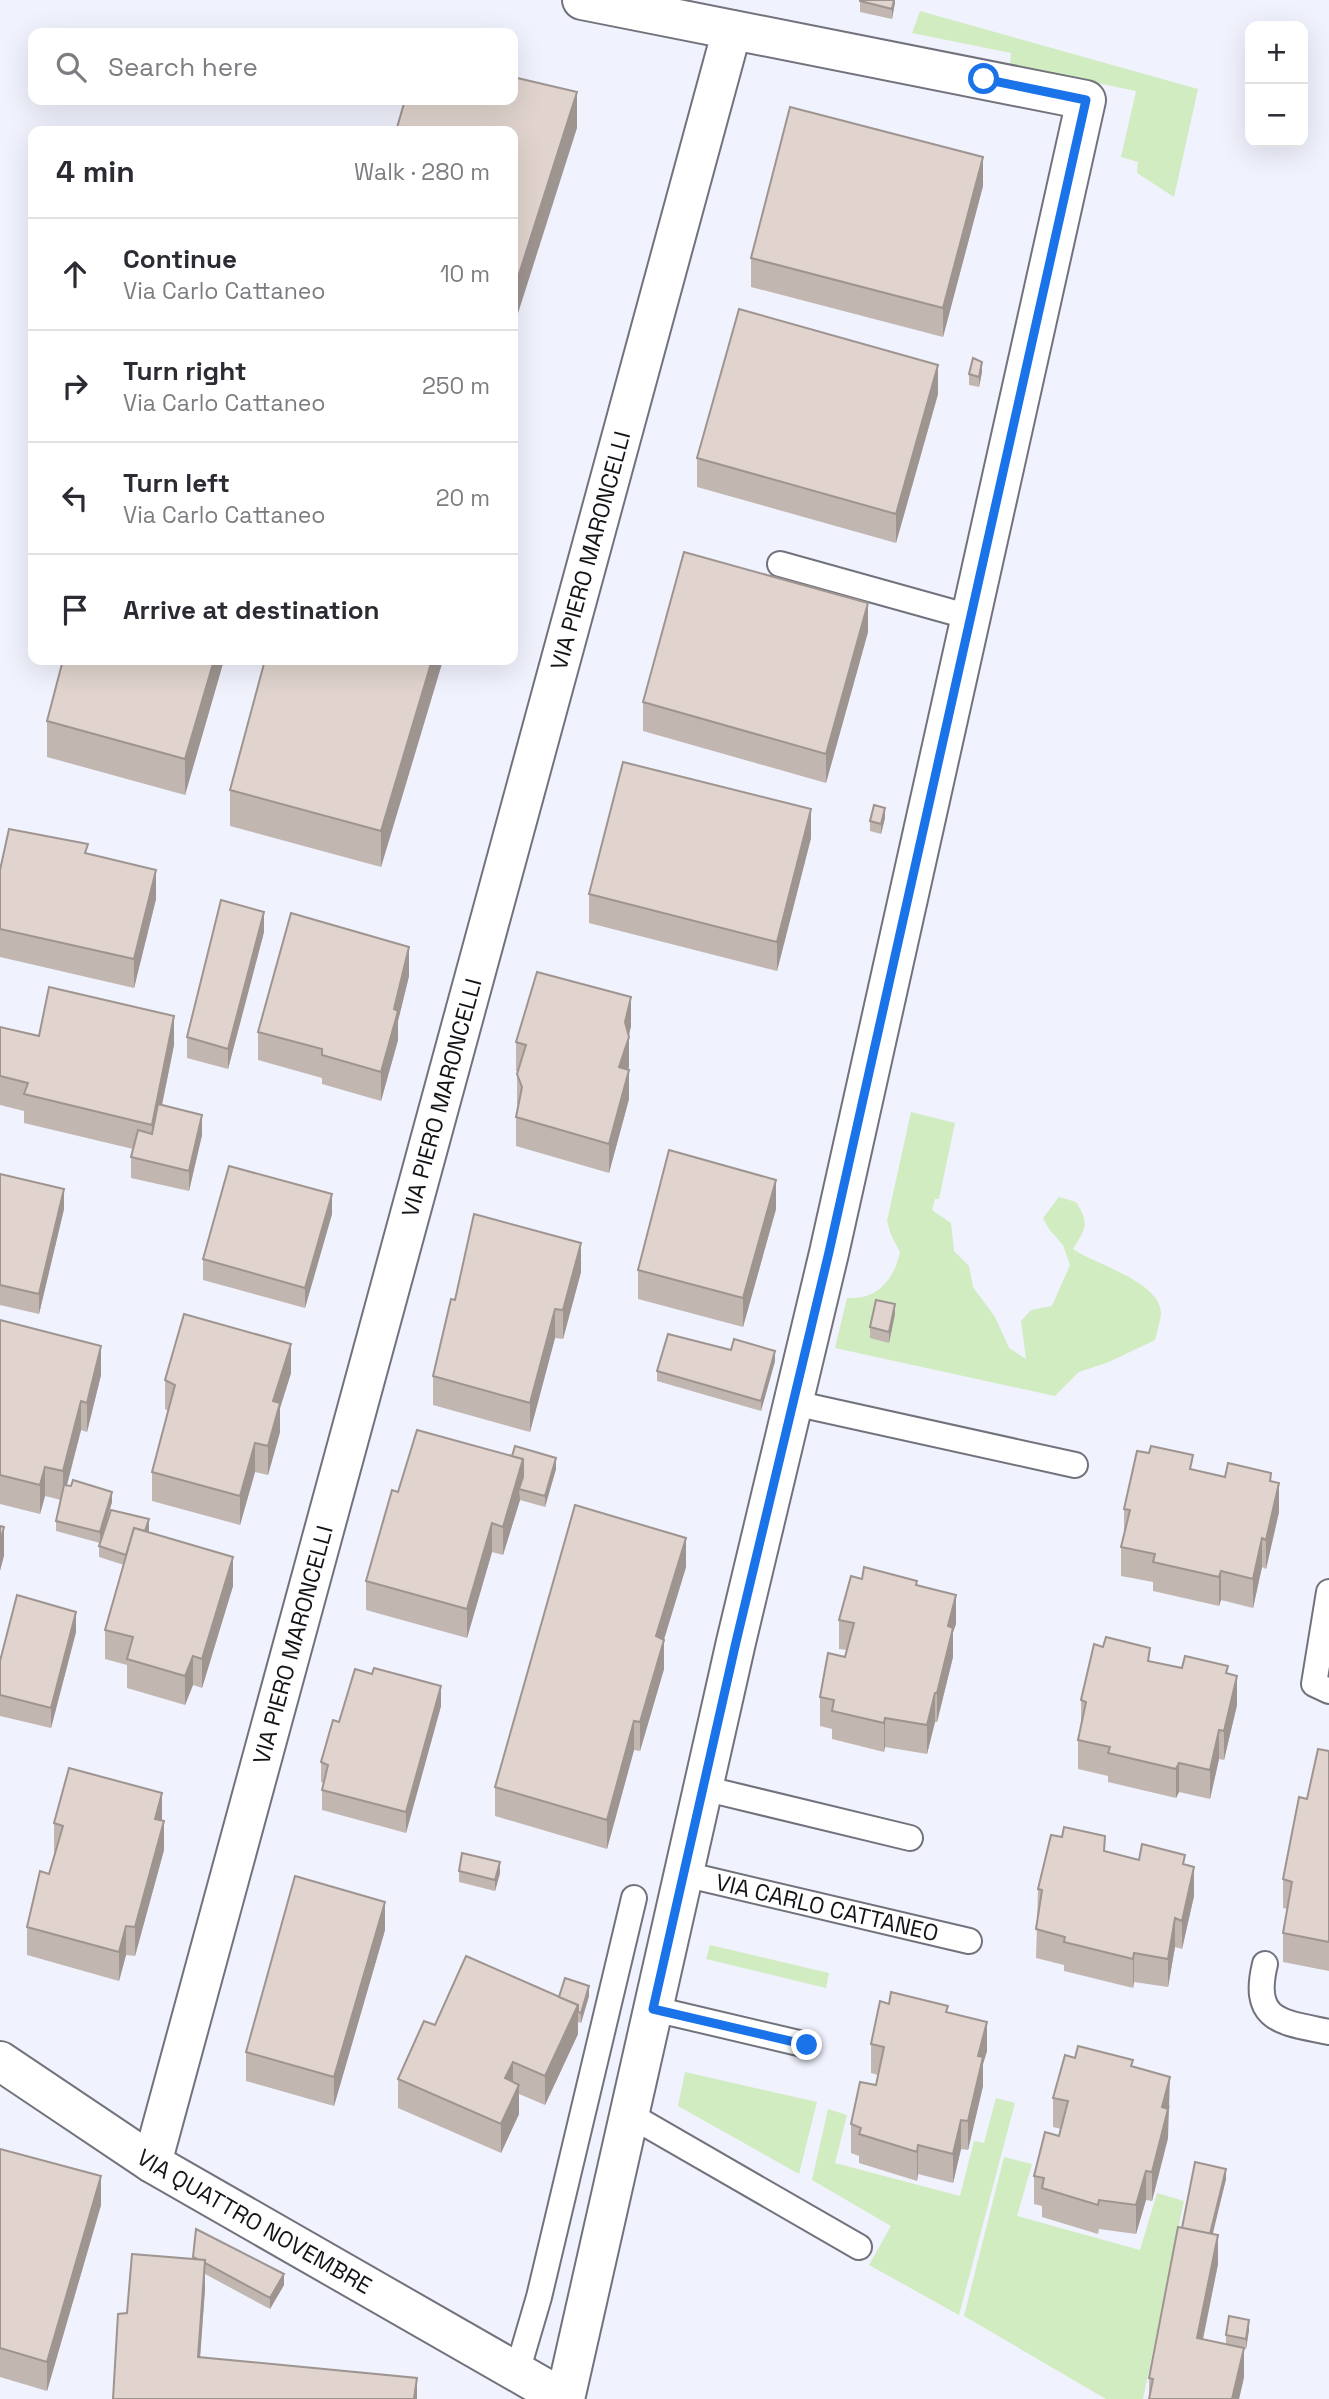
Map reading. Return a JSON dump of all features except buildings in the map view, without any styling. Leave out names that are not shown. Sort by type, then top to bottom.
[{"type":"street","points":[[582,0],[733,30]]},
{"type":"street","name":"VIA CARLO CATTANEO","points":[[565,2399],[794,1403],[1086,100],[733,30]]},
{"type":"street","name":"VIA PIERO MARONCELLI","points":[[152,2163],[733,30]]},
{"type":"street","name":"VIA QUATTRO NOVEMBRE","points":[[0,2061],[152,2163],[565,2399]]},
{"type":"lane","points":[[780,564],[970,617]]},
{"type":"lane","points":[[794,1403],[1075,1465]]},
{"type":"lane","points":[[1329,1592],[1314,1684],[1329,1691]]},
{"type":"lane","points":[[704,1787],[910,1838]]},
{"type":"lane","name":"VIA CARLO CATTANEO","points":[[684,1874],[969,1941]]},
{"type":"lane","points":[[517,2372],[539,2297],[634,1898]]},
{"type":"lane","points":[[1265,1964],[1261,1992],[1264,2007],[1287,2023],[1329,2032]]},
{"type":"lane","points":[[653,2009],[807,2045]]},
{"type":"lane","points":[[630,2115],[859,2247]]},
{"type":"green space","points":[[920,11],[1198,89],[1174,197],[1137,173],[1138,162],[1121,157],[1136,91],[1010,65],[1011,53],[912,33]]},
{"type":"green space","points":[[911,1112],[955,1123],[939,1199],[935,1199],[932,1210],[951,1223],[954,1251],[969,1266],[973,1287],[995,1317],[1009,1348],[1026,1359],[1021,1321],[1031,1310],[1052,1306],[1070,1265],[1063,1245],[1043,1218],[1059,1197],[1076,1202],[1085,1221],[1083,1231],[1073,1249],[1125,1275],[1151,1292],[1161,1314],[1155,1340],[1109,1362],[1079,1372],[1055,1396],[835,1348],[847,1298],[858,1298],[875,1292],[889,1279],[897,1262],[900,1252],[887,1221]]},
{"type":"green space","points":[[710,1945],[829,1973],[826,1988],[706,1959]]},
{"type":"green space","points":[[685,2072],[817,2102],[799,2174],[678,2106]]},
{"type":"green space","points":[[996,2098],[1015,2103],[959,2315],[869,2265],[891,2226],[812,2180],[828,2109],[847,2115],[835,2163],[960,2196],[974,2141],[984,2143]]},
{"type":"green space","points":[[1004,2157],[1032,2164],[1017,2216],[1140,2250],[1157,2193],[1184,2201],[1143,2399],[1106,2399],[964,2316]]},
{"type":"route","points":[[807,2045],[653,2009],[736,1642],[829,1252],[1086,100],[984,79]]}]
